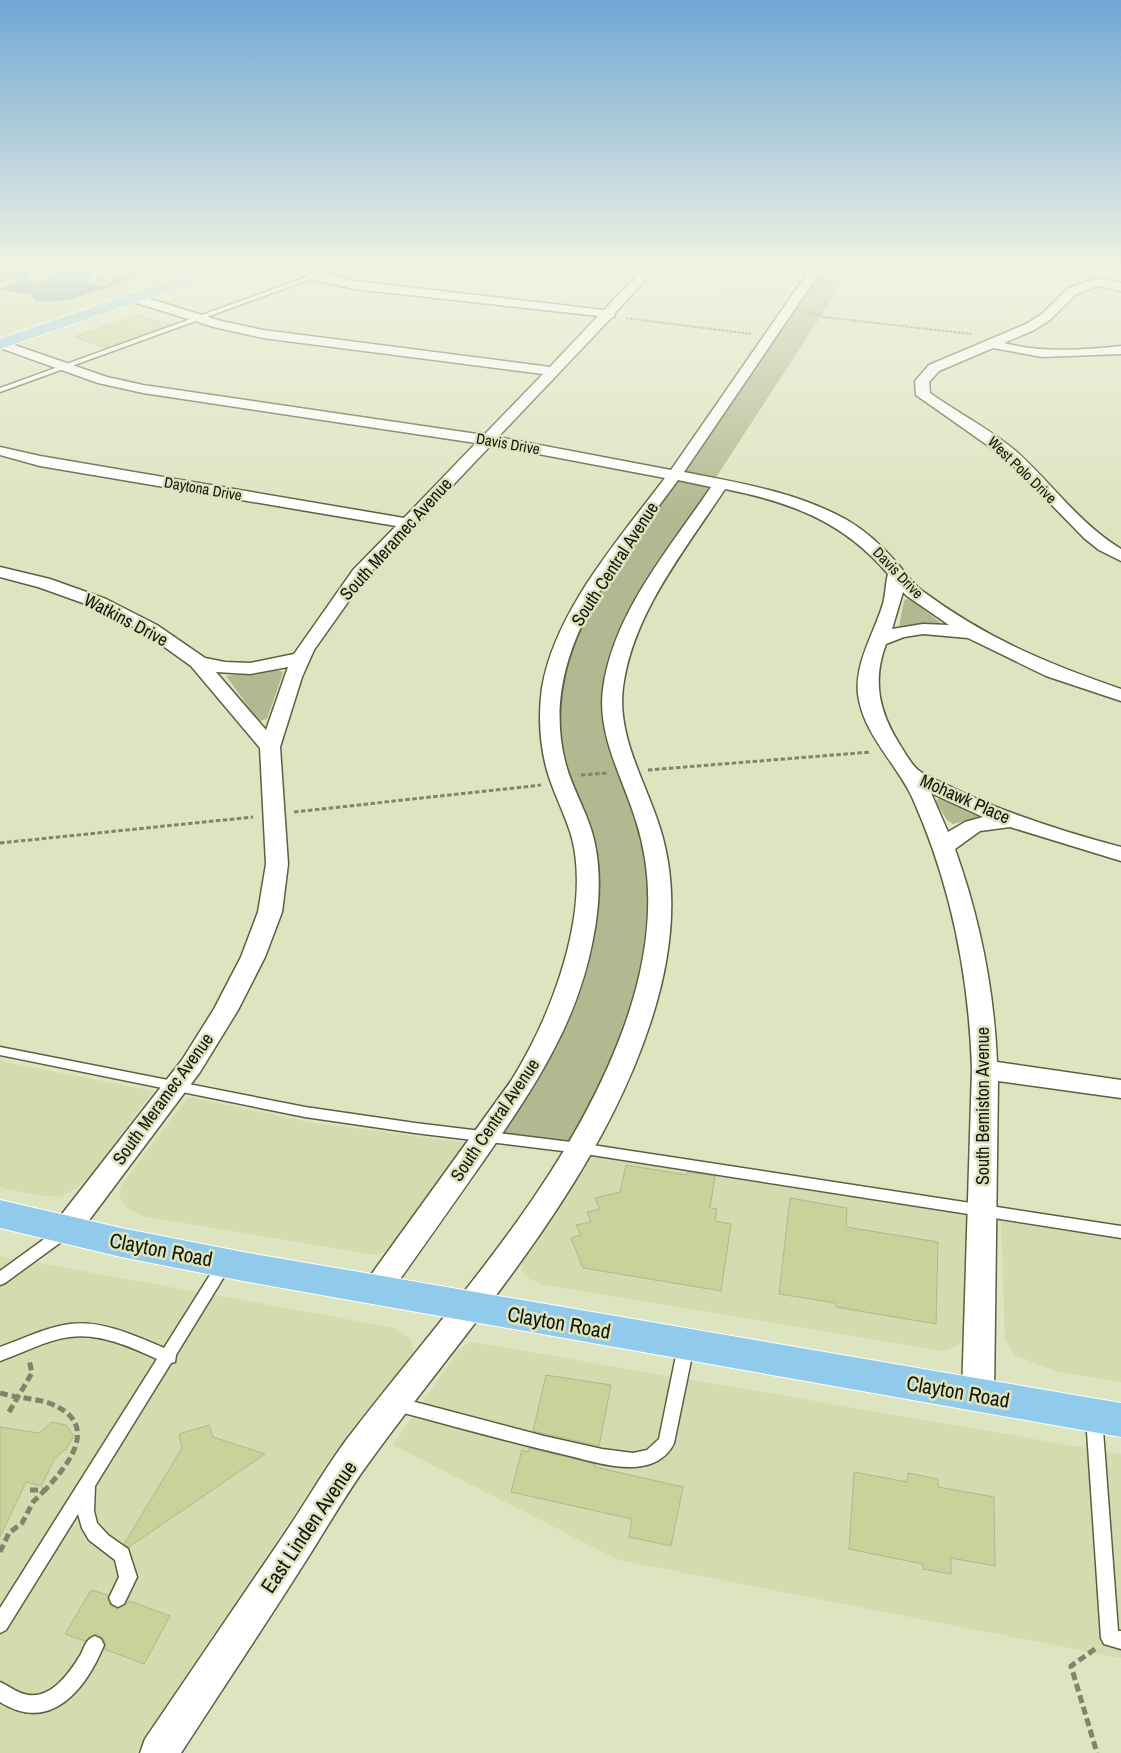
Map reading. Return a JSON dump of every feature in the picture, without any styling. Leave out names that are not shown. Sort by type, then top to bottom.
[{"type":"main road","name":"Clayton Road","points":[[0,1214],[65,1231],[226,1263],[686,1346],[1107,1417]]},
{"type":"street","name":"Davis Drive","points":[[12,348],[103,380],[183,397],[489,440],[722,484],[774,496],[821,512],[865,540],[882,556],[896,575],[930,605],[974,634],[1016,656],[1053,672],[1121,695]]},
{"type":"street","points":[[366,348],[553,372]]},
{"type":"street","name":"South Meramec Avenue","points":[[65,1231],[191,1066],[226,1010],[253,957],[270,912],[277,864],[276,814],[270,747],[293,676],[301,658],[330,613],[359,574],[577,348]]},
{"type":"street","name":"South Central Avenue","points":[[376,1290],[527,1078],[553,1027],[573,973],[582,927],[585,849],[551,746],[549,713],[559,659],[583,606],[762,348]]},
{"type":"street","name":"West Polo Drive","points":[[983,348],[934,368],[922,381],[923,394],[993,441],[1036,480],[1076,525],[1105,548],[1121,556]]},
{"type":"street","points":[[1011,348],[1016,351],[1044,355],[1121,350]]},
{"type":"street","name":"Daytona Drive","points":[[0,451],[40,461],[407,523]]},
{"type":"street","points":[[468,1307],[511,1254],[579,1148],[603,1106],[629,1049],[648,988],[658,940],[660,880],[649,825],[619,751],[615,728],[613,691],[618,663],[630,626],[722,484]]},
{"type":"street","name":"Watkins Drive","points":[[0,572],[44,583],[100,603],[151,629],[198,662],[270,747]]},
{"type":"street","name":"South Bemiston Avenue","points":[[896,575],[893,605],[870,661],[868,693],[874,714],[893,750],[911,774],[944,848],[975,959],[982,1007],[986,1070],[978,1395]]},
{"type":"street","name":"Davis Drive","points":[[880,640],[890,634],[917,629],[955,630],[974,634]]},
{"type":"street","points":[[198,662],[223,669],[251,670],[301,658]]},
{"type":"street","name":"Mohawk Place","points":[[911,774],[938,790],[1019,822],[1121,854]]},
{"type":"street","name":"Mohawk Place","points":[[944,848],[963,830],[976,824],[991,821],[1019,822]]},
{"type":"street","points":[[986,1070],[1121,1089]]},
{"type":"street","name":"East Linden Avenue","points":[[159,1753],[355,1456],[468,1307]]},
{"type":"lane","points":[[0,390],[116,348]]},
{"type":"lane","points":[[0,1051],[305,1112],[579,1148],[1121,1232]]},
{"type":"lane","points":[[0,1279],[65,1231]]},
{"type":"lane","points":[[0,1624],[88,1482],[169,1357],[226,1263]]},
{"type":"lane","points":[[0,1354],[76,1330],[124,1338],[169,1357]]},
{"type":"lane","points":[[395,1404],[544,1444],[602,1456],[632,1460],[652,1457],[666,1444],[686,1346]]},
{"type":"lane","points":[[1107,1417],[1116,1639]]},
{"type":"lane","points":[[88,1482],[85,1513],[95,1537],[122,1555],[128,1577],[118,1598]]},
{"type":"lane","points":[[0,1690],[8,1698],[27,1705],[44,1704],[71,1686],[95,1645]]},
{"type":"path","points":[[0,843],[543,785],[560,777],[690,768],[893,750]]},
{"type":"path","points":[[9,1412],[32,1373],[26,1345]]},
{"type":"path","points":[[0,1393],[48,1403],[71,1415],[78,1431],[74,1448],[61,1474],[33,1502],[22,1523],[9,1533],[0,1552]]},
{"type":"path","points":[[27,1490],[45,1490]]},
{"type":"path","points":[[1097,1753],[1071,1666],[1116,1639]]},
{"type":"shaded area","points":[[763,348],[800,348],[713,482],[721,484],[648,596],[613,691],[649,825],[658,940],[579,1148],[486,1136],[553,1027],[585,886],[551,746],[569,634]]},
{"type":"shaded area","points":[[907,599],[912,600],[942,624],[899,626],[904,601]]},
{"type":"shaded area","points":[[273,670],[283,673],[267,719],[259,721],[226,676]]},
{"type":"shaded area","points":[[941,797],[981,815],[981,817],[953,824],[947,820],[935,801]]},
{"type":"shaded area","points":[[0,1061],[153,1091],[91,1175],[75,1189],[60,1197],[7,1189],[0,1187]]},
{"type":"shaded area","points":[[188,1097],[308,1122],[467,1143],[388,1250],[377,1255],[143,1216],[126,1207],[119,1196],[123,1183]]},
{"type":"shaded area","points":[[589,1156],[968,1215],[966,1334],[959,1345],[944,1351],[544,1285],[528,1278],[522,1271],[523,1260]]},
{"type":"shaded area","points":[[1001,1221],[1121,1240],[1121,1382],[1058,1372],[1016,1356],[1005,1340]]},
{"type":"shaded area","points":[[0,1256],[395,1328],[411,1339],[413,1351],[400,1378],[358,1423],[320,1475],[136,1753],[0,1753]]},
{"type":"shaded area","points":[[472,1342],[1121,1454],[1121,1658],[619,1560],[393,1445],[460,1348]]},
{"type":"building","points":[[626,1165],[687,1175],[688,1172],[715,1176],[710,1208],[717,1209],[715,1221],[731,1224],[721,1291],[583,1268],[571,1238],[581,1235],[576,1225],[591,1222],[587,1212],[600,1209],[595,1198],[620,1192]]},
{"type":"building","points":[[790,1198],[847,1208],[846,1227],[938,1242],[936,1324],[836,1307],[836,1303],[779,1294]]},
{"type":"building","points":[[546,1375],[611,1385],[599,1446],[533,1431]]},
{"type":"building","points":[[52,1422],[66,1425],[74,1436],[66,1449],[55,1458],[41,1486],[26,1482],[0,1537],[0,1427],[39,1433]]},
{"type":"building","points":[[209,1425],[213,1437],[265,1454],[129,1547],[124,1544],[182,1448],[179,1434]]},
{"type":"building","points":[[529,1448],[595,1464],[595,1467],[683,1487],[671,1546],[629,1537],[632,1519],[511,1492],[522,1450],[528,1452]]},
{"type":"building","points":[[854,1472],[907,1482],[908,1473],[938,1479],[938,1487],[994,1497],[995,1566],[951,1558],[951,1574],[923,1569],[923,1564],[849,1549]]},
{"type":"building","points":[[91,1590],[108,1595],[110,1605],[117,1609],[130,1601],[170,1616],[144,1664],[104,1649],[106,1644],[103,1638],[96,1634],[85,1641],[65,1634]]}]
